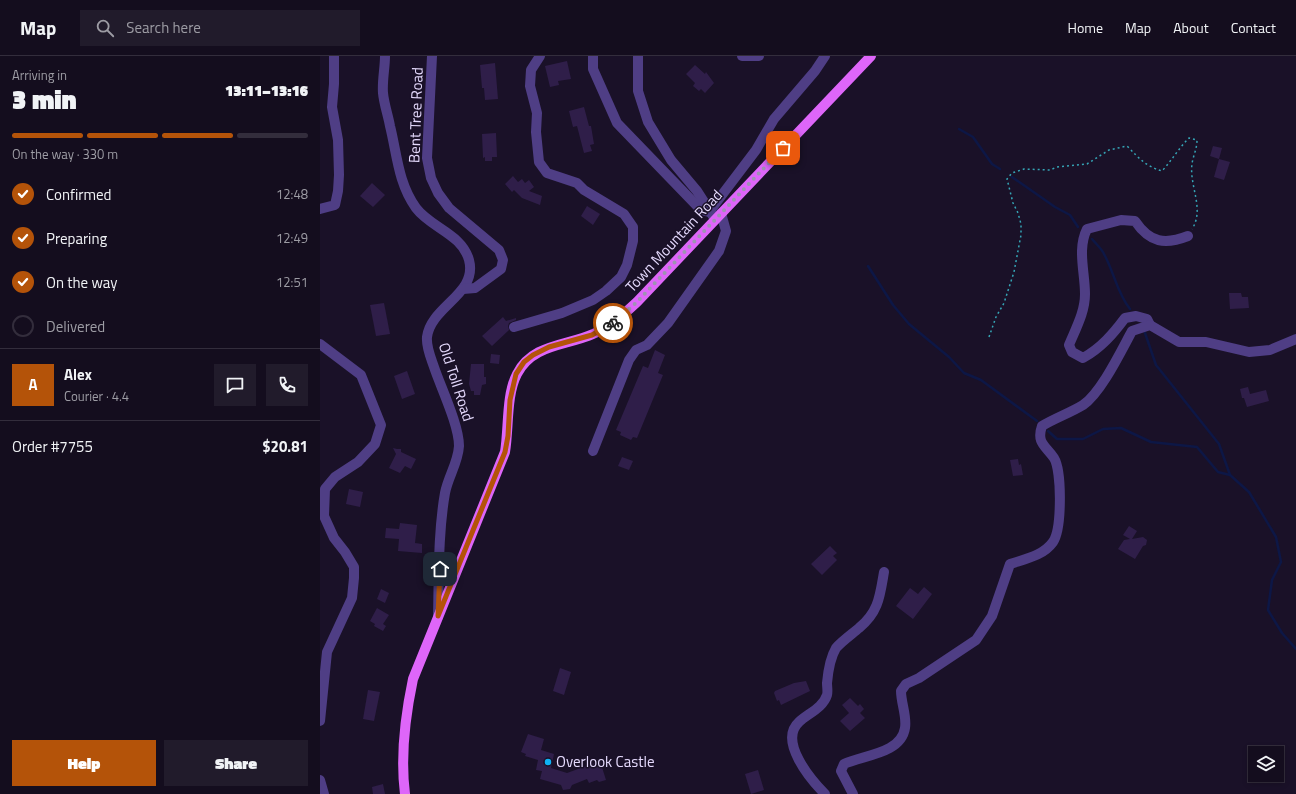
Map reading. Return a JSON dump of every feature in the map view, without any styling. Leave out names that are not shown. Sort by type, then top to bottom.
[{"type":"main road","name":"Town Mountain Road","points":[[406,794],[402,758],[407,706],[413,679],[505,452],[513,385],[516,374],[524,362],[533,355],[549,347],[592,335],[616,321],[637,302],[715,214],[871,56]]},
{"type":"street","points":[[320,209],[335,206],[338,191],[338,140],[332,107],[334,56]]},
{"type":"street","name":"Old Toll Road","points":[[384,56],[383,92],[400,177],[406,192],[416,208],[427,220],[455,238],[465,248],[470,262],[470,275],[463,289],[435,316],[429,327],[426,339],[429,353],[453,421],[459,446],[457,461],[446,492],[442,522],[438,616]]},
{"type":"street","name":"Bent Tree Road","points":[[432,56],[427,158],[431,178],[438,193],[449,208],[496,246],[503,260],[501,269],[492,276],[475,288],[463,289]]},
{"type":"street","points":[[514,327],[562,313],[593,300],[606,291],[621,277],[627,264],[633,241],[633,227],[624,214],[584,190],[577,183],[547,173],[539,162],[536,132],[537,113],[530,86],[531,70],[540,56]]},
{"type":"street","points":[[593,56],[593,69],[616,123],[701,210],[715,214]]},
{"type":"street","points":[[593,451],[629,360],[636,350],[647,345],[668,323],[719,251],[726,231],[715,214],[671,160],[648,122],[638,91],[638,56]]},
{"type":"street","points":[[742,56],[759,56]]},
{"type":"street","points":[[715,214],[774,119],[815,71],[825,56]]},
{"type":"street","points":[[1188,236],[1174,241],[1156,240],[1135,221],[1121,220],[1087,229],[1083,238],[1082,267],[1085,294],[1082,315],[1070,345],[1072,352],[1083,358],[1096,351],[1126,318],[1136,316],[1147,319],[1150,325],[1179,342],[1206,342],[1249,352],[1270,350],[1296,339]]},
{"type":"street","points":[[853,794],[841,771],[844,764],[852,760],[879,754],[899,739],[905,728],[901,691],[906,684],[919,678],[976,640],[992,616],[1010,564],[1037,555],[1053,542],[1059,517],[1060,497],[1055,459],[1044,447],[1040,438],[1042,426],[1083,405],[1092,398],[1132,331],[1150,325]]},
{"type":"street","points":[[320,344],[361,375],[381,425],[375,444],[358,462],[335,477],[325,488],[324,516],[334,538],[354,567],[354,578],[352,598],[327,652],[320,721]]},
{"type":"street","points":[[826,794],[804,770],[791,744],[793,730],[797,723],[820,706],[827,695],[829,666],[836,648],[866,622],[874,612],[879,598],[884,572]]},
{"type":"street","points":[[320,780],[324,794]]},
{"type":"path","points":[[989,337],[996,317],[1004,303],[1014,272],[1021,235],[1021,224],[1013,203],[1007,179],[1012,172],[1024,169],[1050,170],[1057,167],[1086,164],[1109,150],[1127,146],[1139,159],[1150,167],[1162,171],[1172,160],[1180,146],[1189,138],[1197,140],[1197,150],[1192,168],[1197,211],[1196,224],[1188,236]]},
{"type":"building","points":[[567,61],[571,79],[558,81],[559,85],[550,87],[545,66]]},
{"type":"building","points":[[495,63],[498,99],[485,100],[484,88],[482,88],[480,65]]},
{"type":"building","points":[[695,65],[705,74],[706,72],[714,83],[705,93],[701,89],[699,91],[693,86],[695,83],[686,74]]},
{"type":"building","points":[[584,107],[589,126],[591,126],[594,144],[590,145],[592,151],[584,153],[577,126],[573,127],[569,111]]},
{"type":"building","points":[[496,133],[497,157],[492,157],[492,161],[485,161],[485,157],[483,158],[482,134]]},
{"type":"building","points":[[1213,146],[1222,148],[1219,159],[1210,156]]},
{"type":"building","points":[[1219,159],[1230,162],[1224,180],[1214,177]]},
{"type":"building","points":[[513,176],[518,182],[522,179],[525,183],[529,180],[534,187],[529,191],[542,196],[540,205],[522,198],[514,190],[512,192],[505,184]]},
{"type":"building","points":[[372,183],[385,195],[373,207],[360,196]]},
{"type":"building","points":[[587,206],[600,214],[593,225],[581,216]]},
{"type":"building","points":[[1229,293],[1241,293],[1242,297],[1248,297],[1249,308],[1230,309]]},
{"type":"building","points":[[384,303],[390,334],[376,336],[370,305]]},
{"type":"building","points":[[503,317],[506,321],[516,318],[516,320],[509,323],[509,330],[492,346],[482,336]]},
{"type":"building","points":[[655,350],[665,355],[658,373],[663,375],[637,438],[633,437],[631,440],[620,435],[621,432],[616,430],[643,366],[648,368]]},
{"type":"building","points":[[491,354],[500,355],[499,364],[490,363]]},
{"type":"building","points":[[471,364],[484,364],[484,377],[486,377],[486,384],[482,385],[480,395],[474,395],[474,391],[471,391],[469,384]]},
{"type":"building","points":[[407,371],[415,394],[402,399],[394,376]]},
{"type":"building","points":[[1248,387],[1250,394],[1266,390],[1269,401],[1247,407],[1244,398],[1242,398],[1240,389]]},
{"type":"building","points":[[393,448],[401,449],[401,452],[416,459],[411,469],[405,466],[400,473],[389,468],[396,454]]},
{"type":"building","points":[[622,457],[633,461],[629,470],[618,466]]},
{"type":"building","points":[[1018,459],[1019,465],[1021,464],[1023,475],[1013,476],[1010,460]]},
{"type":"building","points":[[349,489],[363,492],[360,507],[346,504]]},
{"type":"building","points":[[400,523],[417,525],[415,543],[422,544],[422,553],[398,551],[399,539],[385,538],[386,528],[399,529]]},
{"type":"building","points":[[1129,526],[1137,531],[1132,539],[1143,537],[1147,540],[1146,545],[1143,546],[1135,559],[1118,549],[1124,540],[1130,539],[1123,535]]},
{"type":"building","points":[[830,546],[837,553],[833,556],[837,560],[822,575],[811,564]]},
{"type":"building","points":[[924,587],[932,594],[913,619],[896,606],[910,588],[918,594]]},
{"type":"building","points":[[381,589],[389,593],[385,603],[377,599]]},
{"type":"building","points":[[377,608],[389,615],[383,624],[386,626],[383,631],[374,626],[375,624],[370,621]]},
{"type":"building","points":[[560,668],[571,672],[564,695],[553,691]]},
{"type":"building","points":[[806,681],[810,691],[781,705],[779,700],[777,701],[774,693],[775,691],[794,683]]},
{"type":"building","points":[[368,690],[380,692],[374,721],[363,719]]},
{"type":"building","points":[[850,698],[858,706],[860,704],[864,709],[860,713],[865,718],[850,731],[840,721],[849,713],[842,705]]},
{"type":"building","name":"Overlook Castle","points":[[528,734],[544,739],[541,750],[554,754],[551,768],[567,773],[600,761],[606,780],[599,782],[597,780],[589,783],[587,779],[572,785],[570,789],[563,790],[561,785],[540,779],[542,771],[536,770],[538,760],[525,756],[526,754],[521,752]]},
{"type":"building","points":[[758,770],[764,790],[751,794],[745,774]]},
{"type":"building","points":[[383,784],[385,794],[373,794],[372,787]]},
{"type":"waterway","points":[[959,129],[973,137],[992,164],[1000,169]]},
{"type":"waterway","points":[[1012,177],[1055,207],[1070,215],[1078,227]]},
{"type":"waterway","points":[[1092,239],[1103,252],[1122,296],[1130,309]]},
{"type":"waterway","points":[[868,266],[893,305],[909,324],[949,357],[964,373],[981,380],[1037,421]]},
{"type":"waterway","points":[[1145,333],[1156,365],[1219,444],[1230,475],[1249,492],[1276,537],[1281,562],[1272,580],[1268,610],[1282,633],[1296,649]]},
{"type":"waterway","points":[[1048,431],[1057,439],[1083,439],[1103,429],[1121,428],[1151,442],[1197,447],[1218,472],[1230,475]]},
{"type":"way so far","points":[[613,323],[637,302],[783,148]]},
{"type":"place","name":"Overlook Castle","points":[[548,762]]},
{"type":"route","points":[[440,569],[438,616],[500,467],[508,436],[510,400],[513,385],[516,374],[524,362],[533,355],[549,347],[592,335],[613,323]]}]
